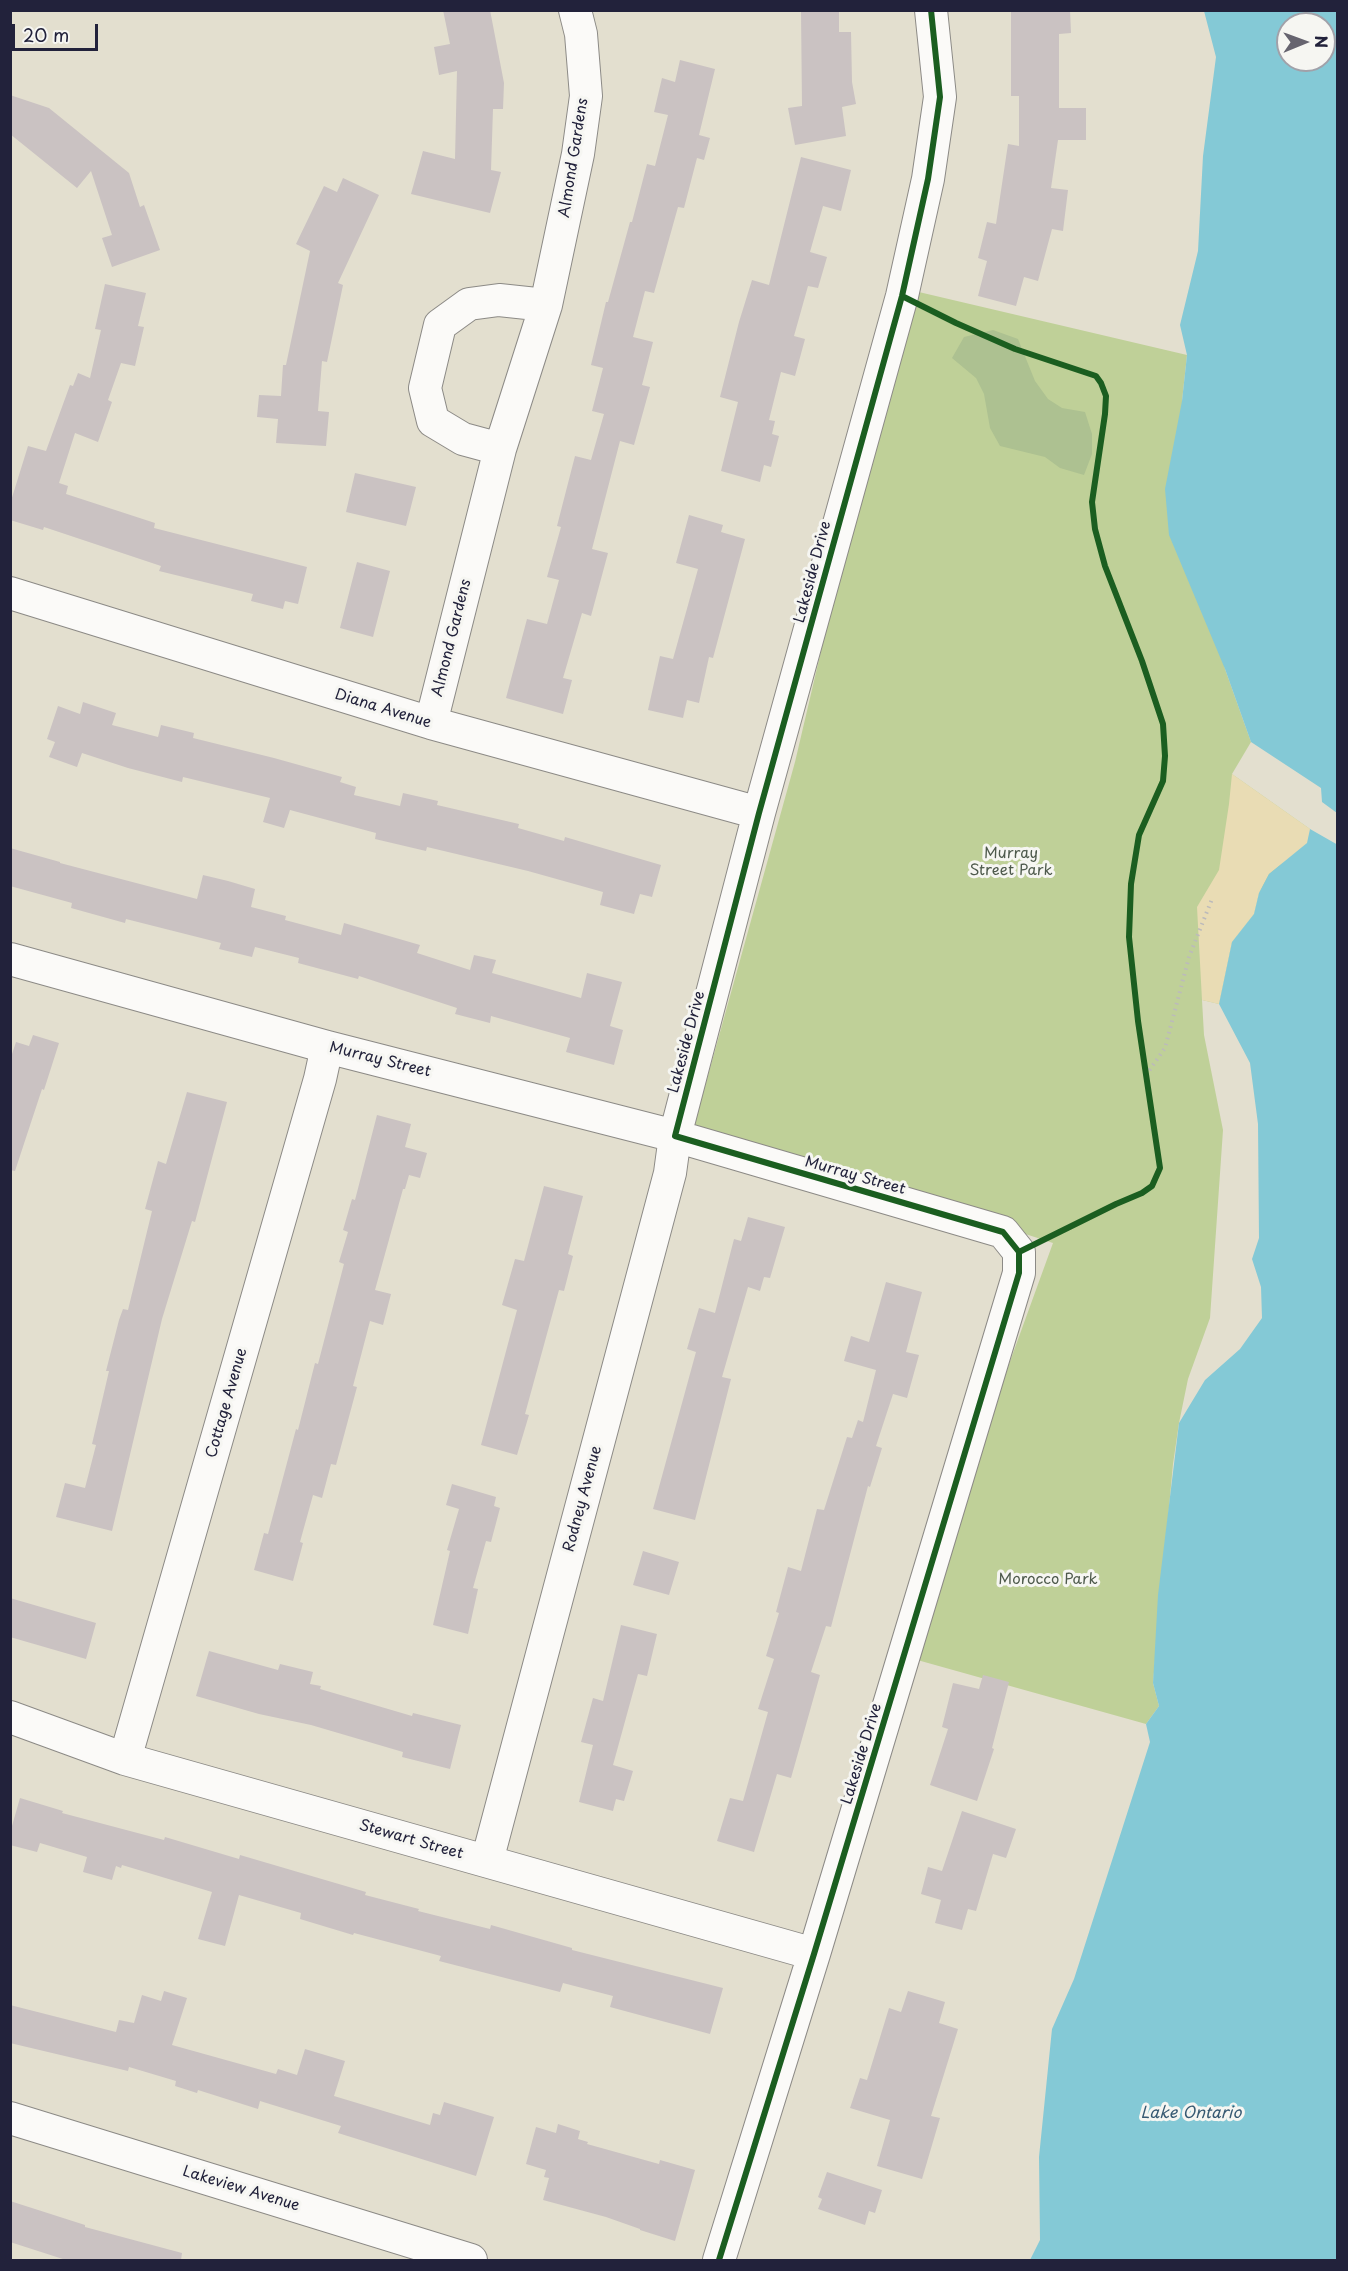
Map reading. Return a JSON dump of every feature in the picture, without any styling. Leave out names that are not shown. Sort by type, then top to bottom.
[{"type":"street","name":"Almond Gardens","points":[[430,723],[500,449],[546,305],[578,154],[586,96],[581,34],[575,10]]},
{"type":"street","name":"Lakeside Drive","points":[[675,1136],[759,813],[902,296],[928,179],[940,97],[931,10]]},
{"type":"street","points":[[500,449],[463,440],[433,421],[425,388],[440,326],[469,304],[499,300],[546,305]]},
{"type":"street","name":"Diana Avenue","points":[[10,593],[430,723],[759,813]]},
{"type":"street","name":"Murray Street","points":[[10,959],[327,1047],[675,1136],[1003,1232],[1019,1252]]},
{"type":"street","name":"Cottage Avenue","points":[[125,1759],[327,1047]]},
{"type":"street","name":"Rodney Avenue","points":[[487,1861],[670,1173],[675,1136]]},
{"type":"street","name":"Lakeside Drive","points":[[720,2260],[1016,1285],[1019,1273],[1019,1252]]},
{"type":"street","name":"Stewart Street","points":[[10,1717],[125,1759],[814,1954]]},
{"type":"street","name":"Lakeview Avenue","points":[[10,2118],[471,2260]]},
{"type":"path","points":[[1146,1075],[1165,1048],[1189,957],[1212,899]]},
{"type":"path","points":[[1145,1064],[1148,1087]]},
{"type":"green space","name":"Murray Street Park","points":[[906,289],[1187,355],[1182,401],[1225,669],[1251,742],[1232,774],[1310,829],[1259,893],[1254,914],[1232,942],[1219,1004],[1202,1000],[1204,1035],[1223,1130],[1210,1318],[1188,1379],[1179,1423],[1173,1464],[1153,1683],[1159,1706],[1146,1724],[903,1656],[1053,1243],[694,1126],[795,762]]},
{"type":"green space","points":[[993,330],[1018,339],[1035,381],[1048,399],[1062,408],[1085,412],[1092,434],[1092,454],[1084,475],[1060,468],[1045,457],[1000,446],[990,428],[984,394],[976,378],[952,358],[964,337]]},
{"type":"sand","points":[[1232,774],[1310,829],[1308,843],[1269,874],[1259,893],[1254,914],[1232,942],[1219,1004],[1202,1000],[1197,907],[1219,870]]},
{"type":"water","points":[[1204,11],[1337,11],[1337,813],[1322,802],[1321,788],[1251,742],[1225,669],[1169,535],[1165,489],[1182,401],[1187,355],[1180,325],[1198,251],[1203,156],[1216,57]]},
{"type":"water","name":"Lake Ontario","points":[[1310,829],[1338,845],[1337,2260],[1030,2260],[1040,2240],[1039,2157],[1052,2029],[1074,1979],[1150,1742],[1146,1724],[1159,1706],[1153,1683],[1158,1595],[1179,1423],[1205,1380],[1240,1349],[1262,1318],[1261,1287],[1252,1259],[1259,1238],[1258,1124],[1250,1063],[1219,1004],[1232,942],[1254,914],[1259,893],[1269,874],[1307,843]]},
{"type":"building","points":[[443,10],[490,10],[504,83],[503,109],[493,109],[491,170],[501,172],[490,213],[411,194],[423,151],[455,159],[457,71],[439,75],[434,47],[450,44]]},
{"type":"building","points":[[1011,10],[1070,10],[1071,33],[1059,34],[1059,108],[1086,108],[1086,140],[1058,140],[1051,188],[1068,190],[1063,231],[1052,229],[1038,281],[1024,277],[1016,306],[978,296],[987,261],[978,258],[987,222],[996,224],[1008,144],[1019,146],[1019,96],[1011,96]]},
{"type":"building","points":[[801,11],[839,11],[839,32],[851,32],[852,82],[856,104],[842,107],[846,136],[795,145],[788,108],[802,106]]},
{"type":"building","points":[[680,60],[715,69],[699,135],[710,138],[704,160],[697,158],[684,208],[678,207],[654,293],[645,291],[633,337],[653,342],[642,385],[650,387],[634,445],[620,441],[592,549],[608,553],[591,616],[582,613],[563,678],[572,680],[563,714],[506,698],[527,619],[547,624],[559,580],[547,577],[561,527],[557,526],[575,456],[591,460],[604,414],[592,411],[603,368],[591,365],[606,302],[608,302],[630,222],[632,222],[647,164],[655,166],[668,115],[654,112],[662,78],[675,82]]},
{"type":"building","points":[[10,95],[49,108],[129,173],[140,207],[144,205],[160,250],[112,267],[102,238],[112,235],[91,171],[77,188],[10,134]]},
{"type":"building","points":[[801,157],[851,170],[841,211],[823,206],[810,252],[827,257],[818,288],[808,286],[794,336],[805,339],[795,376],[781,372],[769,420],[775,421],[772,434],[779,436],[771,467],[764,465],[760,482],[721,471],[738,402],[720,397],[752,280],[769,285]]},
{"type":"building","points":[[343,178],[379,195],[338,283],[343,285],[327,362],[322,361],[318,411],[329,412],[326,446],[276,443],[278,419],[257,417],[259,395],[281,396],[283,365],[286,365],[310,251],[296,244],[324,186],[337,192]]},
{"type":"building","points":[[105,284],[146,293],[138,326],[144,327],[135,366],[121,363],[108,400],[112,402],[98,442],[75,433],[59,483],[68,486],[66,494],[155,523],[154,528],[307,567],[298,604],[285,601],[283,609],[251,601],[253,594],[159,571],[161,566],[44,527],[43,530],[10,520],[10,504],[28,446],[46,451],[70,385],[73,386],[78,373],[90,378],[101,330],[95,329]]},
{"type":"building","points":[[355,473],[416,487],[406,526],[346,512]]},
{"type":"building","points":[[689,515],[723,525],[721,532],[745,539],[713,658],[709,657],[699,703],[687,700],[683,718],[648,710],[660,656],[673,659],[698,569],[676,563]]},
{"type":"building","points":[[357,562],[390,571],[373,637],[340,628]]},
{"type":"building","points":[[83,702],[116,713],[112,725],[158,737],[161,725],[194,733],[193,738],[342,777],[340,782],[356,787],[354,795],[400,806],[403,793],[438,801],[437,805],[519,824],[518,828],[564,841],[565,837],[661,865],[652,897],[640,894],[634,914],[600,905],[603,892],[427,847],[426,851],[375,839],[376,833],[290,810],[284,828],[263,822],[270,798],[183,777],[182,782],[82,753],[77,767],[49,757],[55,742],[47,739],[58,706],[80,714]]},
{"type":"building","points":[[10,848],[197,899],[203,875],[228,881],[255,889],[251,907],[286,916],[285,920],[341,935],[344,923],[420,945],[417,953],[470,970],[474,955],[496,960],[492,973],[581,998],[587,973],[622,982],[610,1026],[623,1030],[614,1065],[566,1052],[570,1038],[491,1016],[490,1023],[455,1014],[457,1008],[359,976],[358,979],[298,963],[299,958],[255,947],[252,957],[219,949],[221,943],[126,919],[125,923],[71,908],[72,903],[10,886]]},
{"type":"building","points":[[33,1035],[59,1043],[15,1171],[10,1170],[10,1060],[16,1042],[29,1046]]},
{"type":"building","points":[[187,1092],[227,1102],[195,1222],[192,1221],[162,1319],[112,1531],[56,1517],[65,1483],[85,1488],[96,1445],[92,1444],[109,1371],[106,1371],[119,1320],[123,1309],[128,1310],[152,1211],[145,1209],[158,1161],[166,1164]]},
{"type":"building","points":[[377,1115],[411,1124],[405,1147],[427,1153],[420,1178],[409,1175],[405,1189],[403,1189],[375,1290],[391,1294],[383,1325],[370,1321],[353,1386],[357,1387],[336,1465],[331,1464],[322,1498],[313,1495],[300,1542],[303,1543],[293,1581],[254,1570],[264,1533],[268,1534],[315,1363],[318,1364],[344,1264],[339,1262],[348,1232],[343,1230],[352,1199],[355,1200]]},
{"type":"building","points":[[544,1186],[583,1196],[568,1254],[573,1256],[564,1291],[559,1290],[525,1414],[529,1415],[517,1455],[481,1445],[517,1310],[502,1305],[515,1259],[524,1261]]},
{"type":"building","points":[[748,1217],[785,1227],[770,1278],[764,1277],[760,1291],[748,1287],[722,1377],[731,1379],[695,1520],[653,1509],[696,1352],[687,1349],[699,1308],[715,1313],[734,1239],[741,1241]]},
{"type":"building","points":[[886,1282],[922,1292],[906,1352],[919,1355],[907,1398],[893,1394],[876,1446],[882,1448],[870,1487],[868,1486],[831,1627],[826,1626],[811,1672],[820,1675],[791,1778],[777,1774],[754,1852],[717,1841],[730,1798],[743,1801],[768,1712],[758,1709],[774,1659],[766,1656],[779,1613],[776,1612],[788,1567],[801,1571],[817,1509],[824,1510],[847,1437],[852,1438],[858,1420],[863,1422],[876,1370],[844,1361],[851,1336],[869,1342]]},
{"type":"building","points":[[452,1484],[496,1497],[494,1506],[500,1508],[491,1542],[486,1541],[473,1588],[478,1589],[468,1634],[433,1625],[450,1551],[447,1550],[459,1509],[446,1505]]},
{"type":"building","points":[[643,1551],[679,1562],[669,1595],[633,1585]]},
{"type":"building","points":[[10,1598],[96,1623],[86,1659],[10,1637]]},
{"type":"building","points":[[621,1625],[657,1634],[647,1676],[638,1674],[613,1765],[633,1771],[624,1801],[616,1799],[613,1811],[579,1802],[593,1745],[581,1742],[593,1698],[603,1701]]},
{"type":"building","points":[[209,1651],[278,1670],[280,1664],[313,1672],[310,1684],[321,1686],[320,1689],[412,1716],[413,1713],[461,1725],[450,1769],[402,1757],[403,1752],[311,1725],[259,1714],[196,1696]]},
{"type":"building","points":[[983,1675],[1009,1682],[992,1748],[994,1749],[977,1801],[930,1785],[948,1729],[942,1727],[953,1683],[979,1689]]},
{"type":"building","points":[[20,1798],[63,1811],[62,1813],[164,1840],[165,1837],[239,1859],[240,1855],[366,1892],[365,1895],[419,1909],[418,1911],[490,1929],[491,1925],[572,1948],[572,1950],[723,1988],[710,2034],[610,2007],[613,1996],[563,1983],[560,1992],[439,1961],[441,1956],[354,1933],[353,1935],[300,1919],[301,1913],[239,1895],[225,1946],[198,1939],[212,1892],[122,1865],[121,1868],[116,1866],[112,1880],[83,1872],[87,1857],[40,1843],[37,1852],[10,1845],[10,1833]]},
{"type":"building","points":[[962,1811],[1016,1829],[1006,1858],[993,1854],[976,1911],[968,1909],[962,1930],[935,1923],[941,1900],[921,1894],[928,1867],[942,1871]]},
{"type":"building","points":[[164,1991],[187,1998],[172,2045],[276,2074],[278,2069],[297,2075],[305,2049],[345,2061],[334,2096],[430,2125],[433,2113],[440,2115],[444,2102],[494,2117],[476,2176],[338,2133],[341,2126],[260,2101],[258,2109],[198,2090],[197,2093],[175,2086],[176,2081],[129,2067],[128,2071],[10,2043],[10,2005],[116,2032],[119,2020],[134,2023],[142,1995],[161,2001]]},
{"type":"building","points":[[908,1991],[945,2002],[939,2023],[958,2029],[931,2116],[940,2118],[922,2179],[877,2166],[890,2120],[850,2108],[860,2078],[867,2080],[889,2008],[901,2012]]},
{"type":"building","points":[[558,2124],[580,2131],[578,2139],[588,2142],[587,2144],[659,2164],[660,2160],[695,2170],[675,2241],[606,2217],[543,2200],[549,2178],[544,2177],[546,2170],[526,2164],[536,2127],[556,2133]]},
{"type":"building","points":[[827,2172],[882,2190],[875,2213],[869,2211],[865,2225],[818,2209],[822,2199],[818,2197]]},
{"type":"building","points":[[10,2201],[85,2225],[85,2227],[182,2253],[181,2260],[66,2260],[10,2242]]},
{"type":"cycle path","points":[[931,10],[940,97],[928,179],[902,296],[759,813],[675,1136],[1003,1232],[1019,1252]]},
{"type":"cycle path","points":[[902,296],[1015,349],[1096,376],[1101,383],[1106,396],[1092,502],[1095,529],[1105,566],[1142,661],[1163,724],[1165,756],[1163,781],[1139,835],[1131,884],[1129,937],[1138,1021],[1160,1168],[1152,1186],[1142,1193],[1019,1252]]},
{"type":"cycle path","points":[[719,2260],[814,1954],[1019,1273],[1019,1252]]},
{"type":"park label","name":"Morocco Park","points":[[1048,1580]]}]
